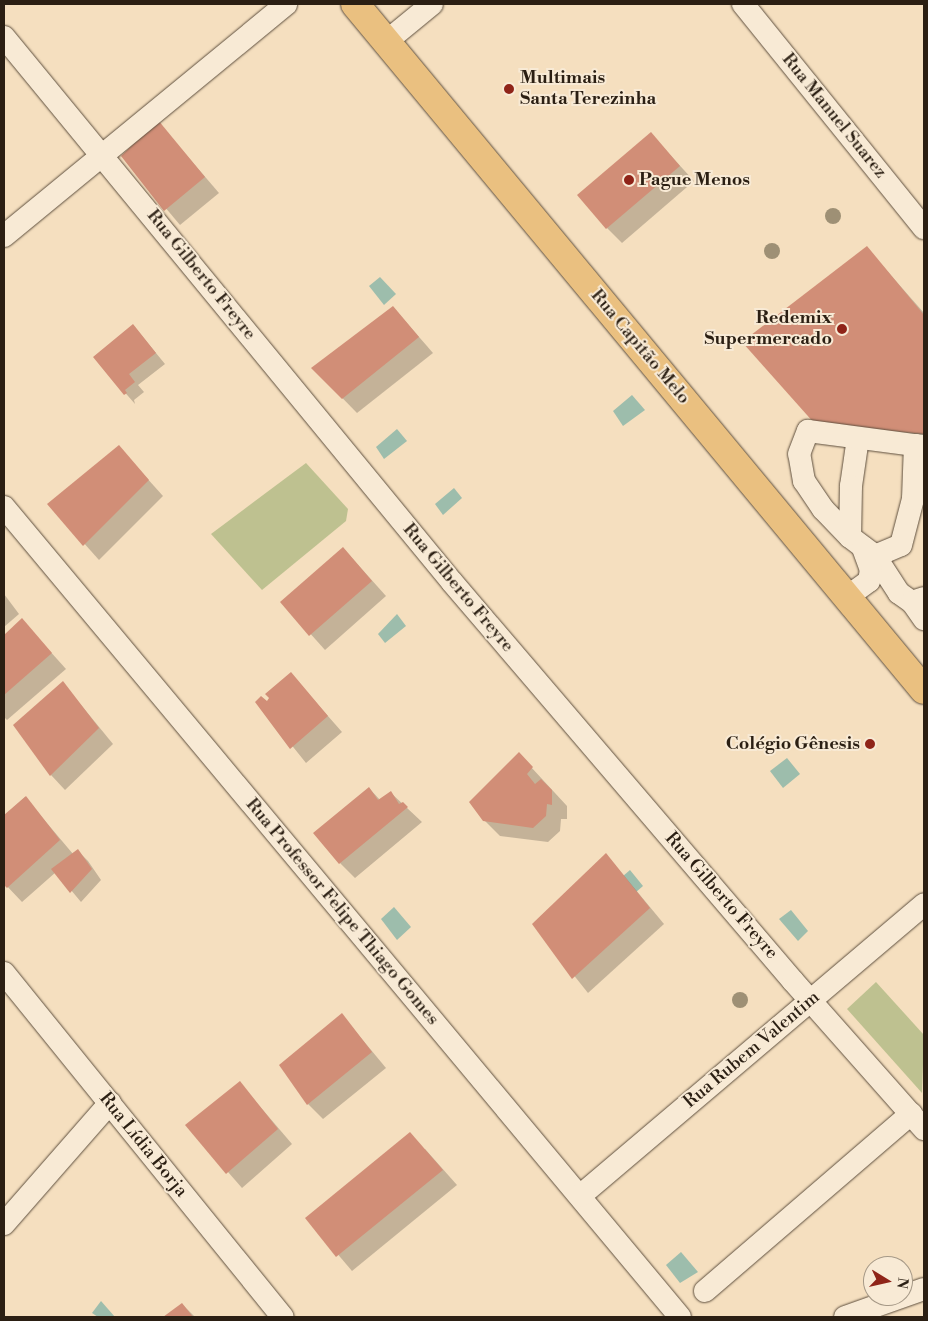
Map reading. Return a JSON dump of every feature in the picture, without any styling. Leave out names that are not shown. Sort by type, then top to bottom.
[{"type":"main road","name":"Rua Capitão Melo","points":[[355,4],[847,597],[920,677]]},
{"type":"street","points":[[4,236],[286,4]]},
{"type":"street","points":[[387,41],[432,4]]},
{"type":"street","name":"Rua Manuel Suarez","points":[[743,4],[924,228]]},
{"type":"street","name":"Rua Gilberto Freyre","points":[[4,37],[452,582],[811,1001],[918,1122]]},
{"type":"street","points":[[862,546],[901,545],[913,499],[920,446],[808,431],[799,454],[804,481],[822,509],[862,546],[899,593],[920,606]]},
{"type":"street","points":[[847,597],[869,581],[871,570],[862,546],[851,486],[858,438]]},
{"type":"street","name":"Rua Professor Felipe Thiago Gomes","points":[[4,507],[680,1317]]},
{"type":"street","name":"Rua Rubem Valentim","points":[[580,1196],[924,904]]},
{"type":"street","name":"Rua Lídia Borja","points":[[4,973],[283,1317]]},
{"type":"street","points":[[4,1224],[110,1103]]},
{"type":"street","points":[[705,1290],[918,1122]]},
{"type":"street","points":[[845,1317],[924,1289]]},
{"type":"green space","points":[[306,463],[348,509],[346,521],[262,590],[211,534]]},
{"type":"green space","points":[[876,982],[924,1035],[922,1093],[847,1009]]},
{"type":"shaded area","points":[[380,277],[396,294],[384,305],[369,286]]},
{"type":"shaded area","points":[[632,395],[645,410],[623,426],[613,411]]},
{"type":"shaded area","points":[[397,429],[407,441],[384,459],[376,447]]},
{"type":"shaded area","points":[[454,488],[462,498],[443,515],[435,504]]},
{"type":"shaded area","points":[[397,614],[406,626],[385,643],[378,634]]},
{"type":"shaded area","points":[[787,758],[800,774],[783,788],[770,771]]},
{"type":"shaded area","points":[[630,870],[643,886],[628,899],[615,883]]},
{"type":"shaded area","points":[[394,907],[411,927],[397,940],[381,919]]},
{"type":"shaded area","points":[[791,910],[808,931],[798,941],[779,919]]},
{"type":"shaded area","points":[[681,1252],[698,1272],[680,1283],[666,1265]]},
{"type":"shaded area","points":[[101,1301],[115,1317],[98,1317],[92,1313]]},
{"type":"building","points":[[158,120],[205,177],[164,211],[121,156]]},
{"type":"building","name":"Pague Menos","points":[[651,132],[680,166],[606,229],[577,195]]},
{"type":"building","name":"Redemix Supermercado","points":[[867,246],[924,315],[924,434],[815,424],[742,342]]},
{"type":"building","points":[[393,306],[419,337],[342,399],[311,368]]},
{"type":"building","points":[[133,324],[156,353],[129,374],[135,382],[125,390],[127,393],[124,395],[93,357]]},
{"type":"building","points":[[119,445],[149,480],[83,546],[47,504]]},
{"type":"building","points":[[343,547],[372,581],[309,636],[280,602]]},
{"type":"building","points":[[22,618],[52,653],[4,695],[4,635]]},
{"type":"building","points":[[291,672],[328,716],[290,749],[255,702],[261,696],[267,701],[269,698],[265,694]]},
{"type":"building","points":[[63,681],[99,728],[50,776],[13,725]]},
{"type":"building","points":[[519,752],[533,767],[527,774],[535,784],[541,779],[552,790],[552,805],[547,804],[546,816],[533,828],[483,821],[469,802]]},
{"type":"building","points":[[369,787],[378,800],[391,791],[399,804],[403,802],[408,807],[339,864],[313,833]]},
{"type":"building","points":[[26,796],[60,840],[7,888],[4,885],[4,815]]},
{"type":"building","points":[[78,849],[92,869],[70,893],[51,869]]},
{"type":"building","points":[[606,853],[650,908],[572,979],[532,924]]},
{"type":"building","points":[[342,1013],[372,1052],[307,1105],[279,1065]]},
{"type":"building","points":[[240,1081],[278,1129],[226,1174],[185,1125]]},
{"type":"building","points":[[410,1132],[443,1170],[336,1257],[305,1218]]},
{"type":"building","points":[[182,1303],[193,1317],[163,1317]]},
{"type":"place","name":"Multimais Santa Terezinha","points":[[509,89]]},
{"type":"place","name":"Pague Menos","points":[[629,180]]},
{"type":"place","name":"Redemix Supermercado","points":[[842,329]]},
{"type":"place","name":"Colégio Gênesis","points":[[870,744]]}]
